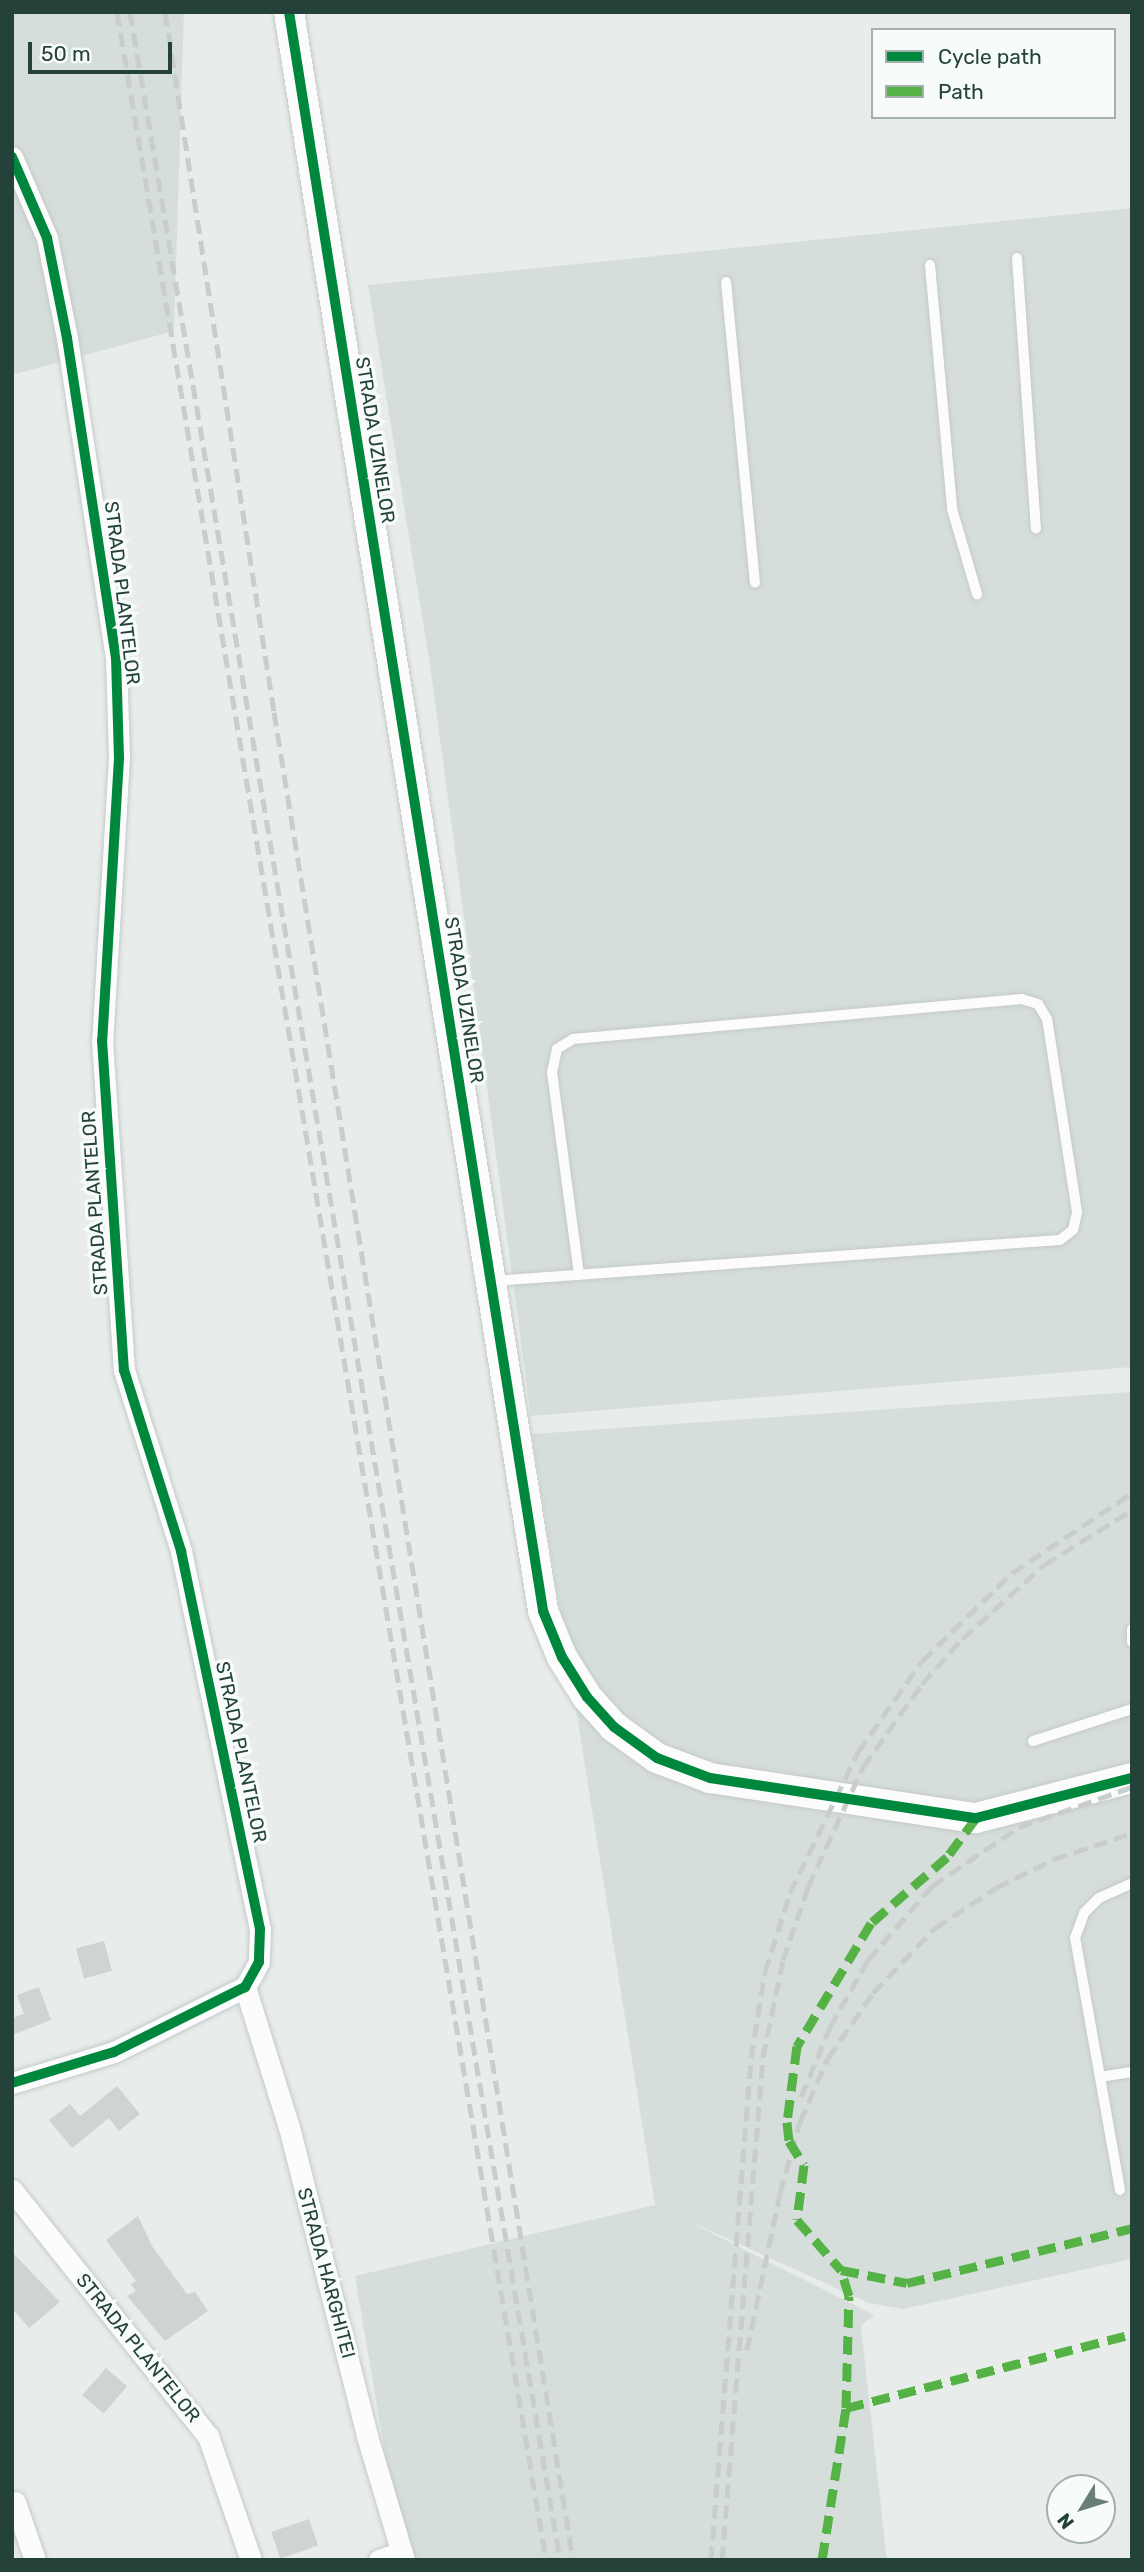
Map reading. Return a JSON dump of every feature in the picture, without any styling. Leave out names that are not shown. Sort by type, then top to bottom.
[{"type":"street","name":"STRADA UZINELOR","points":[[289,12],[543,1611],[562,1657],[587,1697],[614,1727],[657,1758],[710,1778],[976,1818],[1132,1778]]},
{"type":"street","name":"STRADA PLANTELOR","points":[[12,157],[47,238],[67,338],[116,657],[119,758],[102,1040],[124,1370],[181,1551],[260,1929],[259,1962],[245,1987]]},
{"type":"street","points":[[12,2083],[114,2052],[245,1987]]},
{"type":"street","name":"STRADA HARGHITEI","points":[[245,1987],[289,2127],[367,2436],[403,2556]]},
{"type":"street","name":"STRADA PLANTELOR","points":[[12,2190],[208,2435],[251,2560]]},
{"type":"street","points":[[15,2502],[35,2560]]},
{"type":"street","points":[[379,2560],[403,2556]]},
{"type":"lane","points":[[1017,258],[1036,528]]},
{"type":"lane","points":[[930,265],[952,509],[977,594]]},
{"type":"lane","points":[[726,282],[755,583]]},
{"type":"lane","points":[[490,1281],[579,1275],[1060,1240],[1073,1230],[1077,1212],[1048,1018],[1038,1004],[1022,999],[573,1039],[557,1049],[552,1072],[579,1275]]},
{"type":"lane","points":[[1132,1629],[1132,1642]]},
{"type":"lane","points":[[1033,1741],[1132,1709]]},
{"type":"lane","points":[[1120,2190],[1075,1938],[1084,1913],[1099,1898],[1132,1883]]},
{"type":"lane","points":[[1100,2077],[1132,2072]]},
{"type":"shaded area","points":[[12,12],[184,12],[174,331],[12,375]]},
{"type":"shaded area","points":[[1132,208],[1132,1367],[531,1416],[430,665],[368,285]]},
{"type":"shaded area","points":[[1132,1392],[1132,2259],[903,2309],[869,2303],[684,2219],[874,2315],[861,2326],[887,2560],[403,2560],[355,2276],[655,2205],[532,1434]]},
{"type":"building","points":[[104,1941],[112,1971],[84,1978],[76,1949]]},
{"type":"building","points":[[39,1987],[51,2020],[12,2035],[12,2018],[24,2014],[17,1995]]},
{"type":"building","points":[[117,2086],[140,2114],[119,2131],[109,2118],[72,2148],[49,2120],[70,2104],[80,2116]]},
{"type":"building","points":[[138,2216],[152,2246],[187,2294],[195,2292],[208,2311],[165,2341],[127,2296],[136,2291],[131,2284],[136,2281],[106,2240]]},
{"type":"building","points":[[12,2252],[60,2302],[29,2328],[12,2308]]},
{"type":"building","points":[[106,2368],[127,2386],[104,2414],[82,2395]]},
{"type":"building","points":[[309,2519],[318,2545],[280,2558],[271,2532]]},
{"type":"railway","points":[[117,12],[546,2560]]},
{"type":"railway","points":[[130,12],[560,2560]]},
{"type":"railway","points":[[165,12],[274,712],[573,2560]]},
{"type":"railway","points":[[711,2560],[751,2058],[765,1972],[790,1893],[858,1752],[922,1661],[1012,1573],[1132,1493]]},
{"type":"railway","points":[[722,2560],[763,2057],[783,1960],[808,1887],[863,1767],[922,1684],[962,1639],[1044,1565],[1132,1510]]},
{"type":"railway","points":[[801,2097],[830,2027],[868,1960],[932,1886],[1019,1827],[1132,1787]]},
{"type":"railway","points":[[747,2350],[780,2193],[800,2122],[828,2058],[873,1993],[935,1928],[996,1888],[1054,1859],[1132,1833]]},
{"type":"marked path","points":[[976,1818],[947,1857],[871,1923],[797,2046],[787,2122],[789,2141],[804,2165],[797,2220],[841,2270],[907,2283],[1132,2228]]},
{"type":"marked path","points":[[822,2560],[846,2408],[849,2296],[841,2270]]},
{"type":"marked path","points":[[846,2408],[1132,2334]]},
{"type":"cycle path","points":[[289,12],[543,1611],[562,1657],[587,1697],[614,1727],[657,1758],[710,1778],[976,1818],[1132,1778]]},
{"type":"cycle path","points":[[12,157],[47,238],[67,338],[116,657],[119,758],[102,1040],[124,1370],[181,1551],[260,1929],[259,1962],[245,1987],[114,2052],[12,2083]]}]
